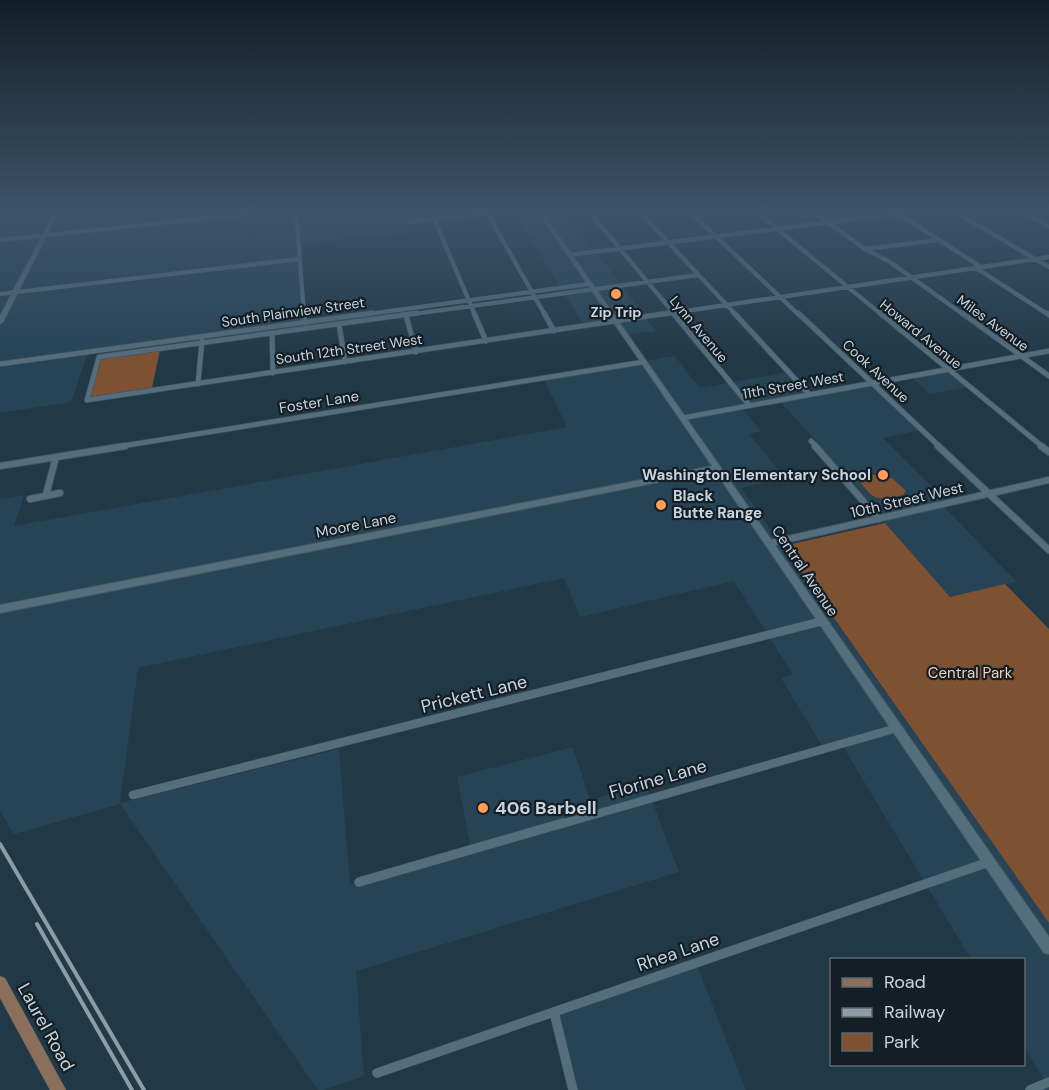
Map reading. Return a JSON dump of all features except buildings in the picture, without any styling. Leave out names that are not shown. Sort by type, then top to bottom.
[{"type":"main road","points":[[0,322],[32,260]]},
{"type":"main road","name":"Central Avenue","points":[[573,260],[1049,948]]},
{"type":"main road","name":"Moore Lane","points":[[0,609],[717,468]]},
{"type":"main road","name":"Laurel Road","points":[[0,983],[58,1090]]},
{"type":"street","points":[[0,294],[293,260]]},
{"type":"street","points":[[300,260],[305,322]]},
{"type":"street","points":[[452,260],[486,341]]},
{"type":"street","points":[[514,260],[554,331]]},
{"type":"street","name":"Lynn Avenue","points":[[629,260],[749,405]]},
{"type":"street","points":[[684,260],[809,394]]},
{"type":"street","name":"Cook Avenue","points":[[741,260],[1049,550]]},
{"type":"street","name":"Howard Avenue","points":[[814,260],[1049,452]]},
{"type":"street","name":"Miles Avenue","points":[[888,260],[1049,376]]},
{"type":"street","points":[[968,260],[1049,315]]},
{"type":"street","name":"South 12th Street West","points":[[87,400],[1028,260]]},
{"type":"street","points":[[1036,260],[1049,267]]},
{"type":"street","name":"South Plainview Street","points":[[0,364],[305,322],[698,275]]},
{"type":"street","name":"South Plainview Street","points":[[87,400],[99,357],[406,315],[470,303]]},
{"type":"street","points":[[406,315],[416,352]]},
{"type":"street","points":[[339,324],[345,362]]},
{"type":"street","points":[[272,333],[273,373]]},
{"type":"street","points":[[198,384],[203,336]]},
{"type":"street","name":"11th Street West","points":[[682,418],[1049,351]]},
{"type":"street","name":"Foster Lane","points":[[0,466],[643,362]]},
{"type":"street","points":[[811,441],[879,519]]},
{"type":"street","points":[[46,495],[56,457]]},
{"type":"street","name":"10th Street West","points":[[771,543],[1049,480]]},
{"type":"street","points":[[30,499],[60,493]]},
{"type":"street","name":"Prickett Lane","points":[[133,795],[823,621]]},
{"type":"street","name":"Florine Lane","points":[[359,882],[897,728]]},
{"type":"street","name":"Rhea Lane","points":[[377,1073],[989,862]]},
{"type":"street","points":[[554,1012],[573,1090]]},
{"type":"street","points":[[1030,1090],[1049,1082]]},
{"type":"shaded area","points":[[0,260],[300,260],[305,323],[88,352],[71,402],[0,413]]},
{"type":"shaded area","points":[[543,260],[602,260],[656,331],[624,335],[615,322],[585,327]]},
{"type":"shaded area","points":[[675,356],[699,388],[789,372],[809,394],[871,383],[921,430],[883,438],[948,503],[942,505],[1017,582],[950,598],[885,523],[884,517],[779,400],[741,407],[761,431],[749,434],[785,478],[741,488],[1049,923],[1049,1090],[1030,1090],[1046,1083],[1025,1049],[1025,958],[970,958],[842,745],[824,749],[781,678],[793,675],[734,581],[580,617],[564,578],[138,668],[120,803],[339,749],[350,885],[471,849],[457,777],[573,747],[590,800],[646,785],[679,872],[356,971],[364,1076],[318,1090],[120,804],[14,834],[0,811],[0,499],[24,495],[14,526],[567,427],[543,378]]},
{"type":"shaded area","points":[[949,369],[971,387],[930,394],[910,376]]},
{"type":"shaded area","points":[[696,963],[746,1090],[573,1090],[554,1012]]},
{"type":"green space","points":[[160,350],[152,388],[89,397],[101,359]]},
{"type":"green space","points":[[868,474],[892,478],[906,491],[903,495],[893,497],[874,497],[855,476]]},
{"type":"green space","name":"Central Park","points":[[885,523],[950,597],[1005,584],[1049,629],[1049,923],[783,546]]},
{"type":"railway","points":[[0,844],[144,1090]]},
{"type":"railway","points":[[37,924],[132,1090]]},
{"type":"place","name":"Zip Trip","points":[[616,294]]},
{"type":"place","name":"Washington Elementary School","points":[[883,475]]},
{"type":"place","name":"Black Butte Range","points":[[661,505]]},
{"type":"place","name":"406 Barbell","points":[[483,808]]}]
